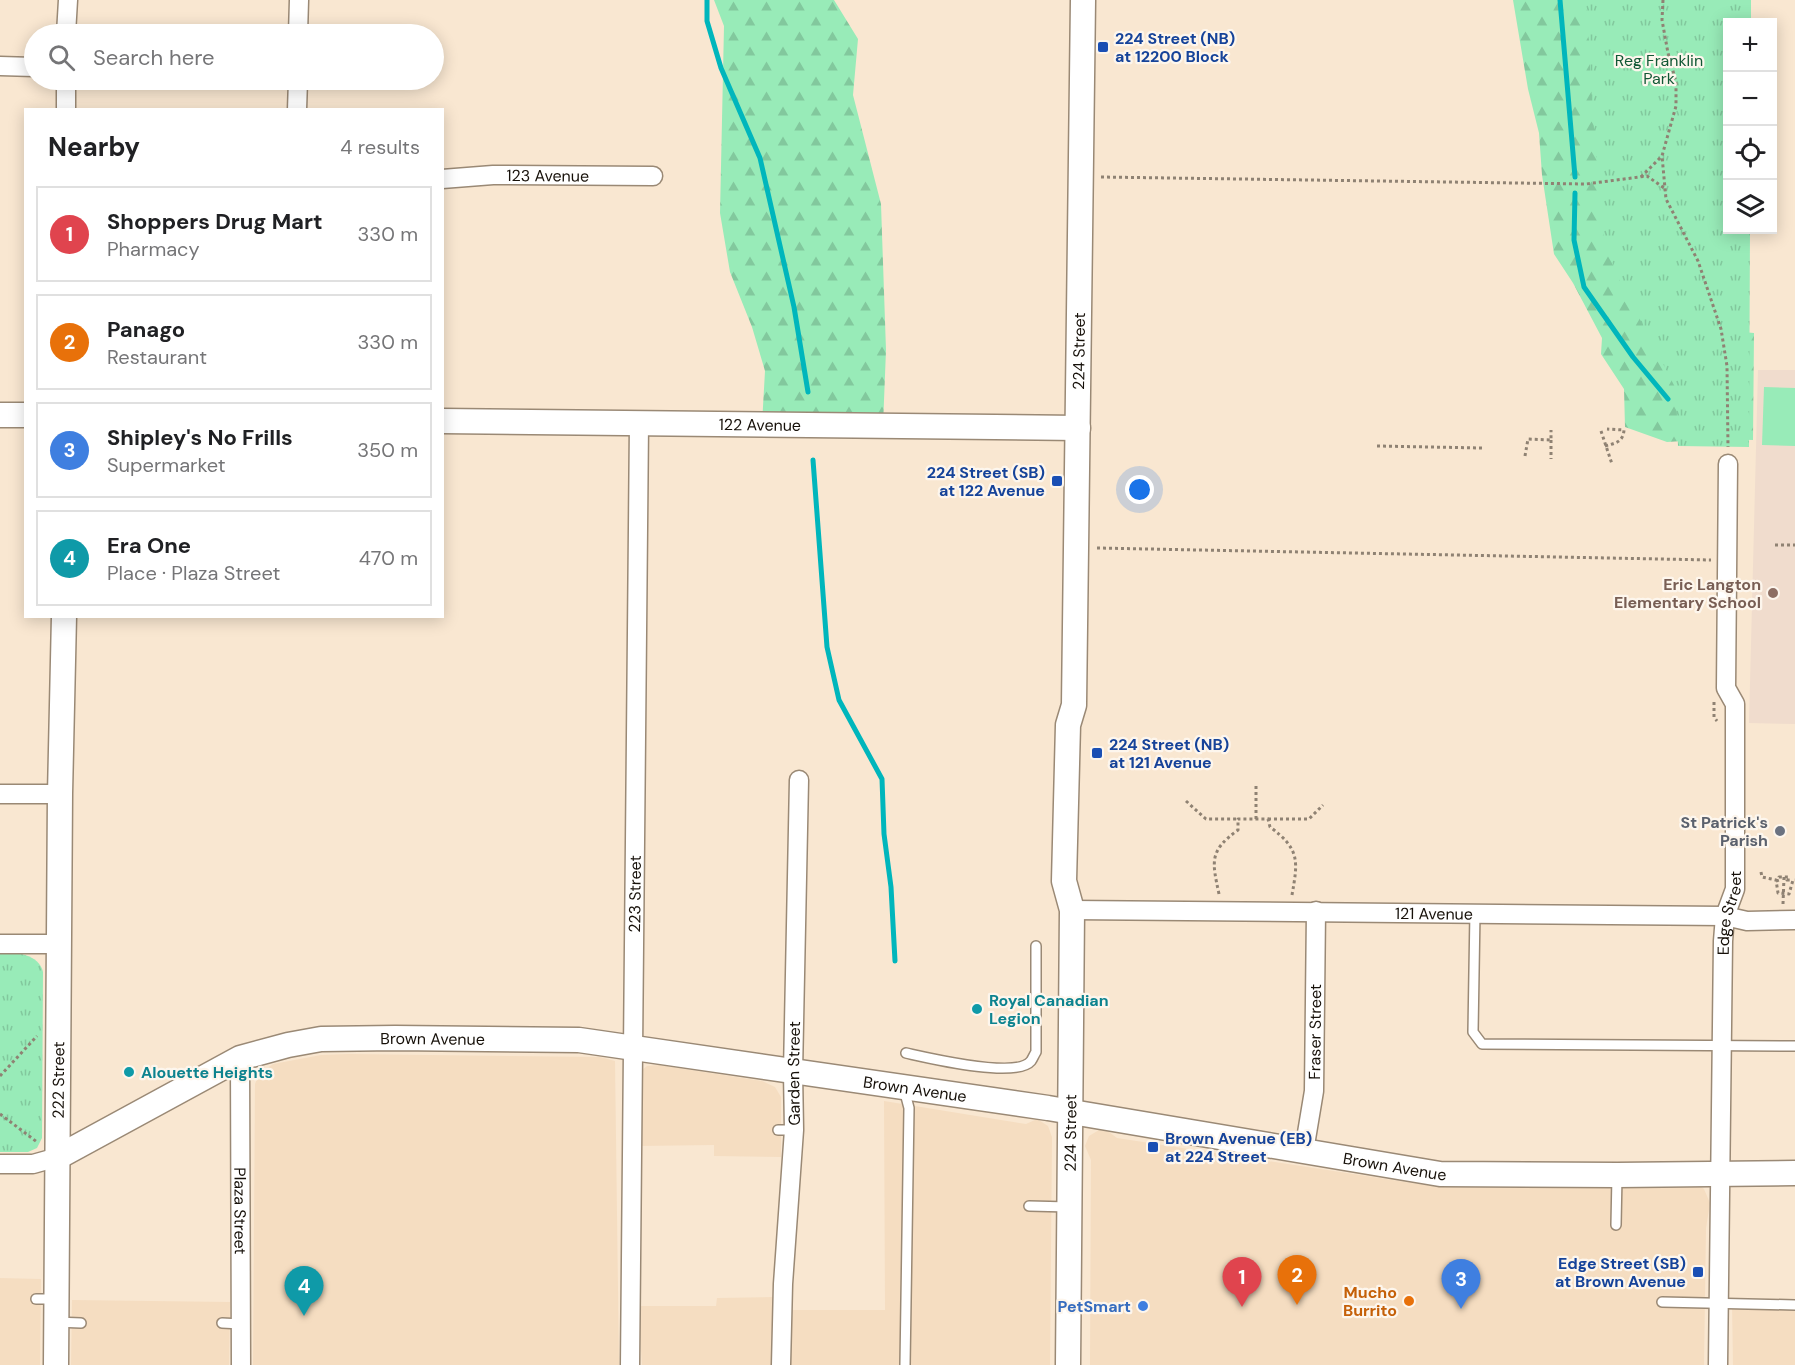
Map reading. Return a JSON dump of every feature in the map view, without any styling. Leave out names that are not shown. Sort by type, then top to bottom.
[{"type":"street","points":[[67,24],[68,0]]},
{"type":"street","points":[[298,24],[299,0]]},
{"type":"street","name":"224 Street","points":[[1071,1361],[1069,1111],[1072,910],[1064,881],[1068,725],[1074,705],[1083,0]]},
{"type":"street","points":[[0,66],[24,67]]},
{"type":"street","points":[[66,90],[66,108]]},
{"type":"street","points":[[297,108],[298,90]]},
{"type":"street","name":"123 Avenue","points":[[444,179],[493,176],[653,176]]},
{"type":"street","points":[[0,415],[24,415]]},
{"type":"street","name":"122 Avenue","points":[[444,421],[1078,428]]},
{"type":"street","name":"223 Street","points":[[630,1365],[639,423]]},
{"type":"street","name":"Edge Street","points":[[1718,1365],[1723,941],[1725,916],[1735,889],[1735,704],[1726,688],[1728,464]]},
{"type":"street","name":"222 Street","points":[[56,1365],[50,1307],[58,1157],[60,794],[64,618]]},
{"type":"street","name":"Garden Street","points":[[781,1365],[786,1130],[793,1072],[799,780]]},
{"type":"street","points":[[0,794],[60,794]]},
{"type":"street","name":"121 Avenue","points":[[1072,910],[1475,912],[1725,916],[1747,921],[1795,920]]},
{"type":"street","name":"Fraser Street","points":[[1304,1151],[1314,1091],[1316,911]]},
{"type":"street","points":[[0,944],[59,944]]},
{"type":"street","name":"Brown Avenue","points":[[58,1157],[240,1058],[305,1041],[340,1038],[579,1040],[1069,1111],[1440,1174],[1617,1176],[1795,1173]]},
{"type":"street","name":"Plaza Street","points":[[240,1058],[241,1365]]},
{"type":"street","points":[[0,1164],[33,1164],[58,1157]]},
{"type":"lane","points":[[1475,912],[1473,1032],[1482,1044],[1795,1046]]},
{"type":"lane","points":[[906,1053],[977,1068],[1020,1067],[1031,1062],[1036,1052],[1036,946]]},
{"type":"lane","points":[[904,1087],[909,1108],[905,1365]]},
{"type":"lane","points":[[1616,1225],[1617,1176]]},
{"type":"lane","points":[[1029,1206],[1069,1207]]},
{"type":"lane","points":[[1662,1302],[1795,1305]]},
{"type":"lane","points":[[50,1307],[81,1323]]},
{"type":"lane","points":[[222,1323],[241,1324]]},
{"type":"path","points":[[1663,0],[1662,20],[1676,82],[1677,106],[1662,156],[1664,188],[1666,199],[1698,261],[1721,329],[1727,366],[1728,464]]},
{"type":"path","points":[[1641,177],[1662,156]]},
{"type":"path","points":[[1081,177],[1586,184],[1647,176],[1664,188]]},
{"type":"path","points":[[1605,446],[1618,442],[1623,437],[1624,430],[1607,429]]},
{"type":"path","points":[[1551,430],[1551,459]]},
{"type":"path","points":[[1601,431],[1612,464]]},
{"type":"path","points":[[1525,456],[1528,439],[1551,440]]},
{"type":"path","points":[[1377,446],[1482,448]]},
{"type":"path","points":[[1775,545],[1795,545]]},
{"type":"path","points":[[1097,548],[1716,560]]},
{"type":"path","points":[[1256,786],[1256,819]]},
{"type":"path","points":[[1186,801],[1206,819],[1309,819],[1323,805]]},
{"type":"path","points":[[1220,895],[1214,869],[1216,854],[1222,841],[1238,830],[1238,819]]},
{"type":"path","points":[[1268,819],[1270,827],[1293,848],[1296,860],[1292,896]]},
{"type":"path","points":[[1761,872],[1762,877],[1776,881]]},
{"type":"path","points":[[1779,877],[1794,880],[1789,894],[1778,893],[1776,881],[1779,877]]},
{"type":"path","points":[[1783,904],[1784,877]]},
{"type":"path","points":[[1,1075],[38,1035]]},
{"type":"path","points":[[0,1114],[58,1157]]},
{"type":"shaded area","name":"Eric Langton Elementary School","points":[[1758,370],[1795,370],[1795,724],[1749,723]]},
{"type":"shaded area","points":[[321,1055],[600,1057],[615,1061],[619,1365],[253,1365],[255,1084],[259,1074],[273,1064]]},
{"type":"shaded area","points":[[659,1065],[762,1081],[775,1087],[781,1097],[781,1157],[714,1156],[714,1145],[638,1146],[641,1071],[647,1066]]},
{"type":"shaded area","points":[[884,1101],[1026,1124],[1037,1119],[1048,1126],[1052,1137],[1050,1365],[790,1365],[792,1310],[885,1310]]},
{"type":"shaded area","points":[[1099,1130],[1109,1132],[1117,1138],[1438,1187],[1668,1188],[1677,1182],[1698,1184],[1704,1189],[1710,1203],[1706,1228],[1704,1365],[1090,1365],[1091,1160],[1085,1146],[1089,1136]]},
{"type":"shaded area","points":[[0,1278],[41,1279],[40,1365],[0,1365]]},
{"type":"shaded area","points":[[773,1297],[771,1365],[642,1365],[638,1306],[716,1306],[717,1298]]},
{"type":"shaded area","points":[[72,1300],[230,1302],[229,1365],[71,1365]]},
{"type":"shaded area","points":[[1732,1304],[1795,1305],[1795,1365],[1733,1365]]},
{"type":"green space","points":[[714,0],[834,0],[858,39],[853,95],[881,204],[886,350],[883,426],[762,424],[765,371],[752,327],[730,272],[720,213],[724,26]]},
{"type":"green space","points":[[1513,0],[1594,0],[1709,329],[1754,333],[1753,440],[1716,439],[1667,442],[1625,427],[1624,389],[1601,354],[1602,338],[1573,283],[1554,254],[1542,175],[1539,133],[1528,89]]},
{"type":"green space","name":"Reg Franklin Park","points":[[1586,0],[1751,0],[1751,18],[1723,18],[1723,234],[1750,234],[1749,447],[1678,446],[1676,389],[1619,279],[1604,242]]},
{"type":"green space","points":[[1764,387],[1795,388],[1795,446],[1762,445]]},
{"type":"green space","points":[[0,951],[26,955],[37,961],[43,972],[42,1138],[37,1148],[28,1152],[0,1152]]},
{"type":"waterway","points":[[707,0],[707,21],[721,68],[760,158],[794,307],[808,392]]},
{"type":"waterway","points":[[1560,0],[1575,177]]},
{"type":"waterway","points":[[1575,193],[1574,240],[1584,287],[1633,357],[1668,399]]},
{"type":"waterway","points":[[813,460],[827,647],[839,700],[882,779],[884,834],[891,887],[895,961]]},
{"type":"place","name":"224 Street (NB) at 12200 Block","points":[[1103,47]]},
{"type":"place","name":"224 Street (SB) at 122 Avenue","points":[[1057,481]]},
{"type":"place","name":"Eric Langton Elementary School","points":[[1773,593]]},
{"type":"place","name":"224 Street (NB) at 121 Avenue","points":[[1097,753]]},
{"type":"place","name":"St Patrick's Parish","points":[[1780,831]]},
{"type":"place","name":"Royal Canadian Legion","points":[[977,1009]]},
{"type":"place","name":"Alouette Heights","points":[[129,1072]]},
{"type":"place","name":"Brown Avenue (EB) at 224 Street","points":[[1153,1147]]},
{"type":"place","name":"Edge Street (SB) at Brown Avenue","points":[[1698,1272]]},
{"type":"place","name":"Mucho Burrito","points":[[1409,1301]]},
{"type":"place","name":"Panago","points":[[1297,1305]]},
{"type":"place","name":"PetSmart","points":[[1143,1306]]},
{"type":"place","name":"Shoppers Drug Mart","points":[[1242,1307]]},
{"type":"place","name":"Shipley's No Frills","points":[[1461,1309]]},
{"type":"place","name":"Era One","points":[[304,1316]]}]
